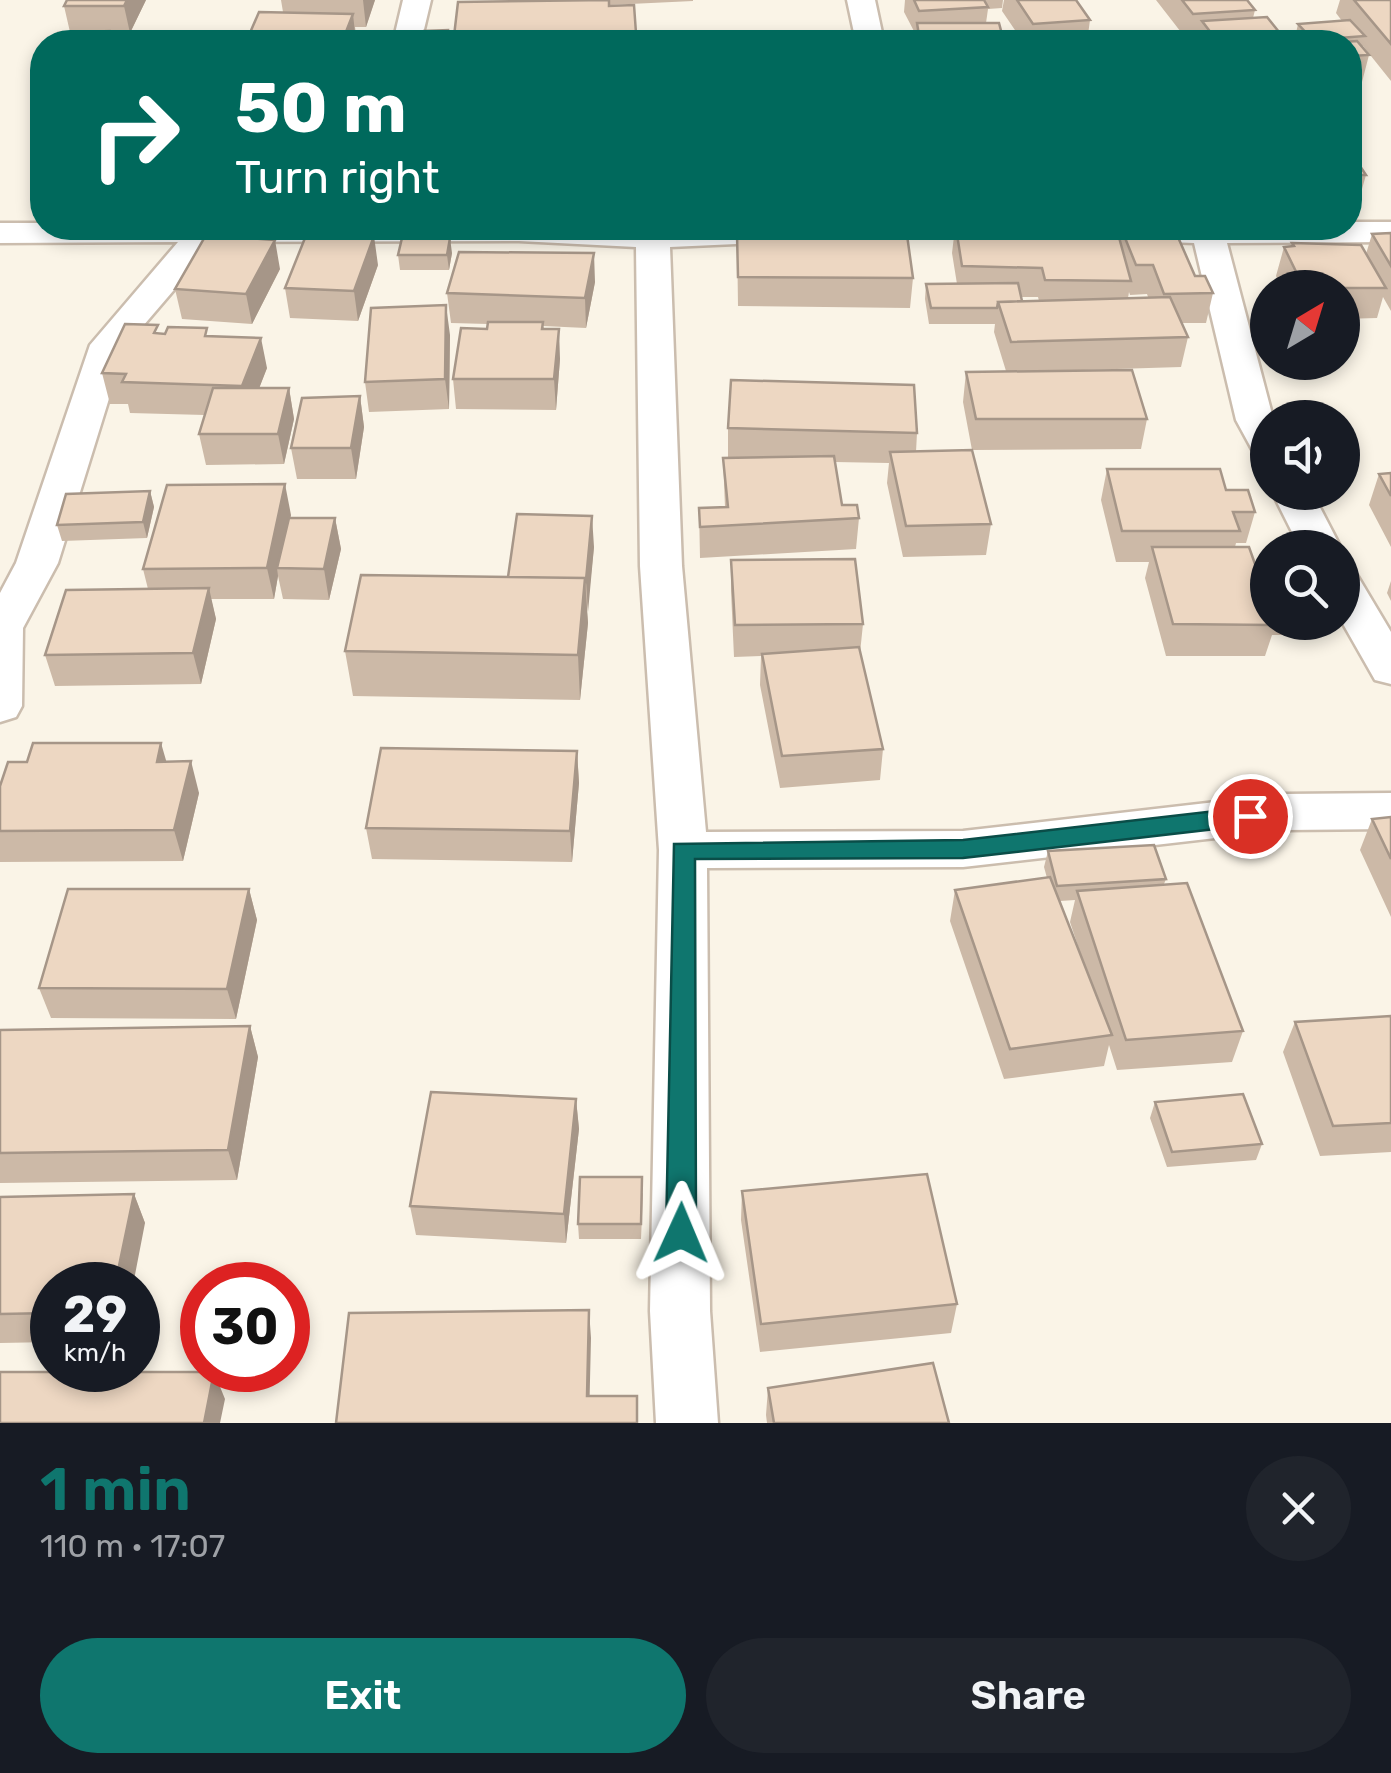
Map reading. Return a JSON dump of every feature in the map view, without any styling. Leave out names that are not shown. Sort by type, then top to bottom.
[{"type":"street","points":[[410,30],[418,0]]},
{"type":"street","points":[[861,0],[867,30]]},
{"type":"street","points":[[1362,232],[1391,232]]},
{"type":"street","points":[[0,233],[30,233]]},
{"type":"street","points":[[0,706],[2,628],[37,563],[108,345],[198,240]]},
{"type":"street","points":[[653,240],[660,566],[683,850],[680,1312],[687,1423]]},
{"type":"street","points":[[1210,240],[1250,400]]},
{"type":"street","points":[[1360,616],[1391,669]]},
{"type":"street","points":[[683,850],[963,849],[1286,812],[1391,812]]},
{"type":"building","points":[[67,0],[127,0],[124,6],[64,6]]},
{"type":"building","points":[[609,0],[609,6],[634,5],[636,30],[455,30],[458,2]]},
{"type":"building","points":[[914,0],[984,0],[988,7],[919,11]]},
{"type":"building","points":[[1017,0],[1076,0],[1090,20],[1033,24]]},
{"type":"building","points":[[1182,0],[1247,0],[1255,10],[1193,14]]},
{"type":"building","points":[[1354,0],[1391,0],[1391,44]]},
{"type":"building","points":[[259,12],[353,14],[347,30],[251,30]]},
{"type":"building","points":[[1267,17],[1277,30],[1209,30],[1202,21]]},
{"type":"building","points":[[1350,20],[1359,30],[1304,30],[1298,24]]},
{"type":"building","points":[[917,23],[999,23],[1001,30],[918,30]]},
{"type":"building","points":[[1391,233],[1391,266],[1372,234]]},
{"type":"building","points":[[203,240],[275,240],[246,294],[175,289]]},
{"type":"building","points":[[304,240],[373,240],[354,291],[285,288]]},
{"type":"building","points":[[402,240],[450,240],[447,255],[398,255]]},
{"type":"building","points":[[737,240],[908,240],[913,278],[738,277]]},
{"type":"building","points":[[958,240],[1120,240],[1131,281],[1045,280],[1042,268],[962,266]]},
{"type":"building","points":[[1126,240],[1179,240],[1195,276],[1205,276],[1213,293],[1164,294],[1153,265],[1136,265]]},
{"type":"building","points":[[1292,243],[1361,245],[1386,288],[1360,288],[1360,270],[1295,270],[1284,247],[1294,246]]},
{"type":"building","points":[[459,252],[594,253],[585,298],[447,293]]},
{"type":"building","points":[[1018,283],[1022,301],[998,302],[997,308],[931,308],[926,284]]},
{"type":"building","points":[[1170,297],[1188,337],[1011,342],[998,302]]},
{"type":"building","points":[[446,305],[445,379],[365,382],[371,308]]},
{"type":"building","points":[[488,322],[543,322],[542,329],[559,329],[554,379],[453,379],[461,328],[487,329]]},
{"type":"building","points":[[125,324],[158,325],[154,333],[165,334],[168,327],[207,328],[205,336],[261,338],[242,386],[122,382],[126,374],[102,373]]},
{"type":"building","points":[[1132,370],[1147,419],[976,419],[966,372]]},
{"type":"building","points":[[731,380],[914,385],[917,433],[728,428]]},
{"type":"building","points":[[213,388],[289,388],[278,434],[199,434]]},
{"type":"building","points":[[360,396],[351,448],[291,448],[302,398]]},
{"type":"building","points":[[972,450],[991,524],[906,526],[890,452]]},
{"type":"building","points":[[834,456],[842,505],[857,505],[859,518],[700,527],[699,508],[728,507],[723,458]]},
{"type":"building","points":[[1107,469],[1220,469],[1226,490],[1248,490],[1250,510],[1255,512],[1233,512],[1240,531],[1122,531]]},
{"type":"building","points":[[1391,473],[1391,496],[1379,474]]},
{"type":"building","points":[[285,484],[267,568],[143,569],[167,485]]},
{"type":"building","points":[[150,491],[143,522],[57,525],[66,494]]},
{"type":"building","points":[[517,514],[592,516],[586,580],[508,577]]},
{"type":"building","points":[[289,518],[335,518],[324,569],[277,568]]},
{"type":"building","points":[[1152,547],[1249,547],[1250,625],[1173,624]]},
{"type":"building","points":[[855,559],[863,624],[735,625],[731,560]]},
{"type":"building","points":[[361,575],[585,578],[578,655],[345,651]]},
{"type":"building","points":[[209,588],[193,653],[45,655],[66,590]]},
{"type":"building","points":[[859,647],[883,749],[782,756],[762,654]]},
{"type":"building","points":[[33,743],[161,743],[157,762],[191,761],[174,830],[0,831],[0,786],[8,762],[27,762]]},
{"type":"building","points":[[381,748],[577,751],[570,831],[366,828]]},
{"type":"building","points":[[1391,817],[1391,859],[1372,819]]},
{"type":"building","points":[[1154,845],[1166,879],[1057,886],[1048,851]]},
{"type":"building","points":[[1050,877],[1112,1035],[1010,1049],[955,890]]},
{"type":"building","points":[[1187,883],[1243,1031],[1126,1040],[1077,891]]},
{"type":"building","points":[[68,889],[249,889],[227,989],[39,988]]},
{"type":"building","points":[[1391,1016],[1391,1123],[1333,1126],[1295,1022]]},
{"type":"building","points":[[250,1026],[228,1150],[0,1153],[0,1030]]},
{"type":"building","points":[[431,1092],[576,1099],[564,1214],[410,1206]]},
{"type":"building","points":[[1243,1094],[1262,1144],[1172,1152],[1155,1102]]},
{"type":"building","points":[[927,1174],[957,1304],[761,1324],[742,1191]]},
{"type":"building","points":[[580,1177],[642,1177],[641,1224],[578,1224]]},
{"type":"building","points":[[134,1194],[120,1262],[30,1262],[30,1313],[0,1314],[0,1197]]},
{"type":"building","points":[[589,1310],[587,1396],[637,1396],[637,1423],[336,1423],[349,1313]]},
{"type":"building","points":[[933,1363],[949,1423],[774,1423],[768,1388]]},
{"type":"building","points":[[0,1372],[30,1372],[30,1392],[160,1392],[160,1372],[180,1372],[180,1392],[210,1392],[204,1423],[0,1423]]},
{"type":"route","points":[[681,1233],[683,850],[963,849],[1250,816]]}]
